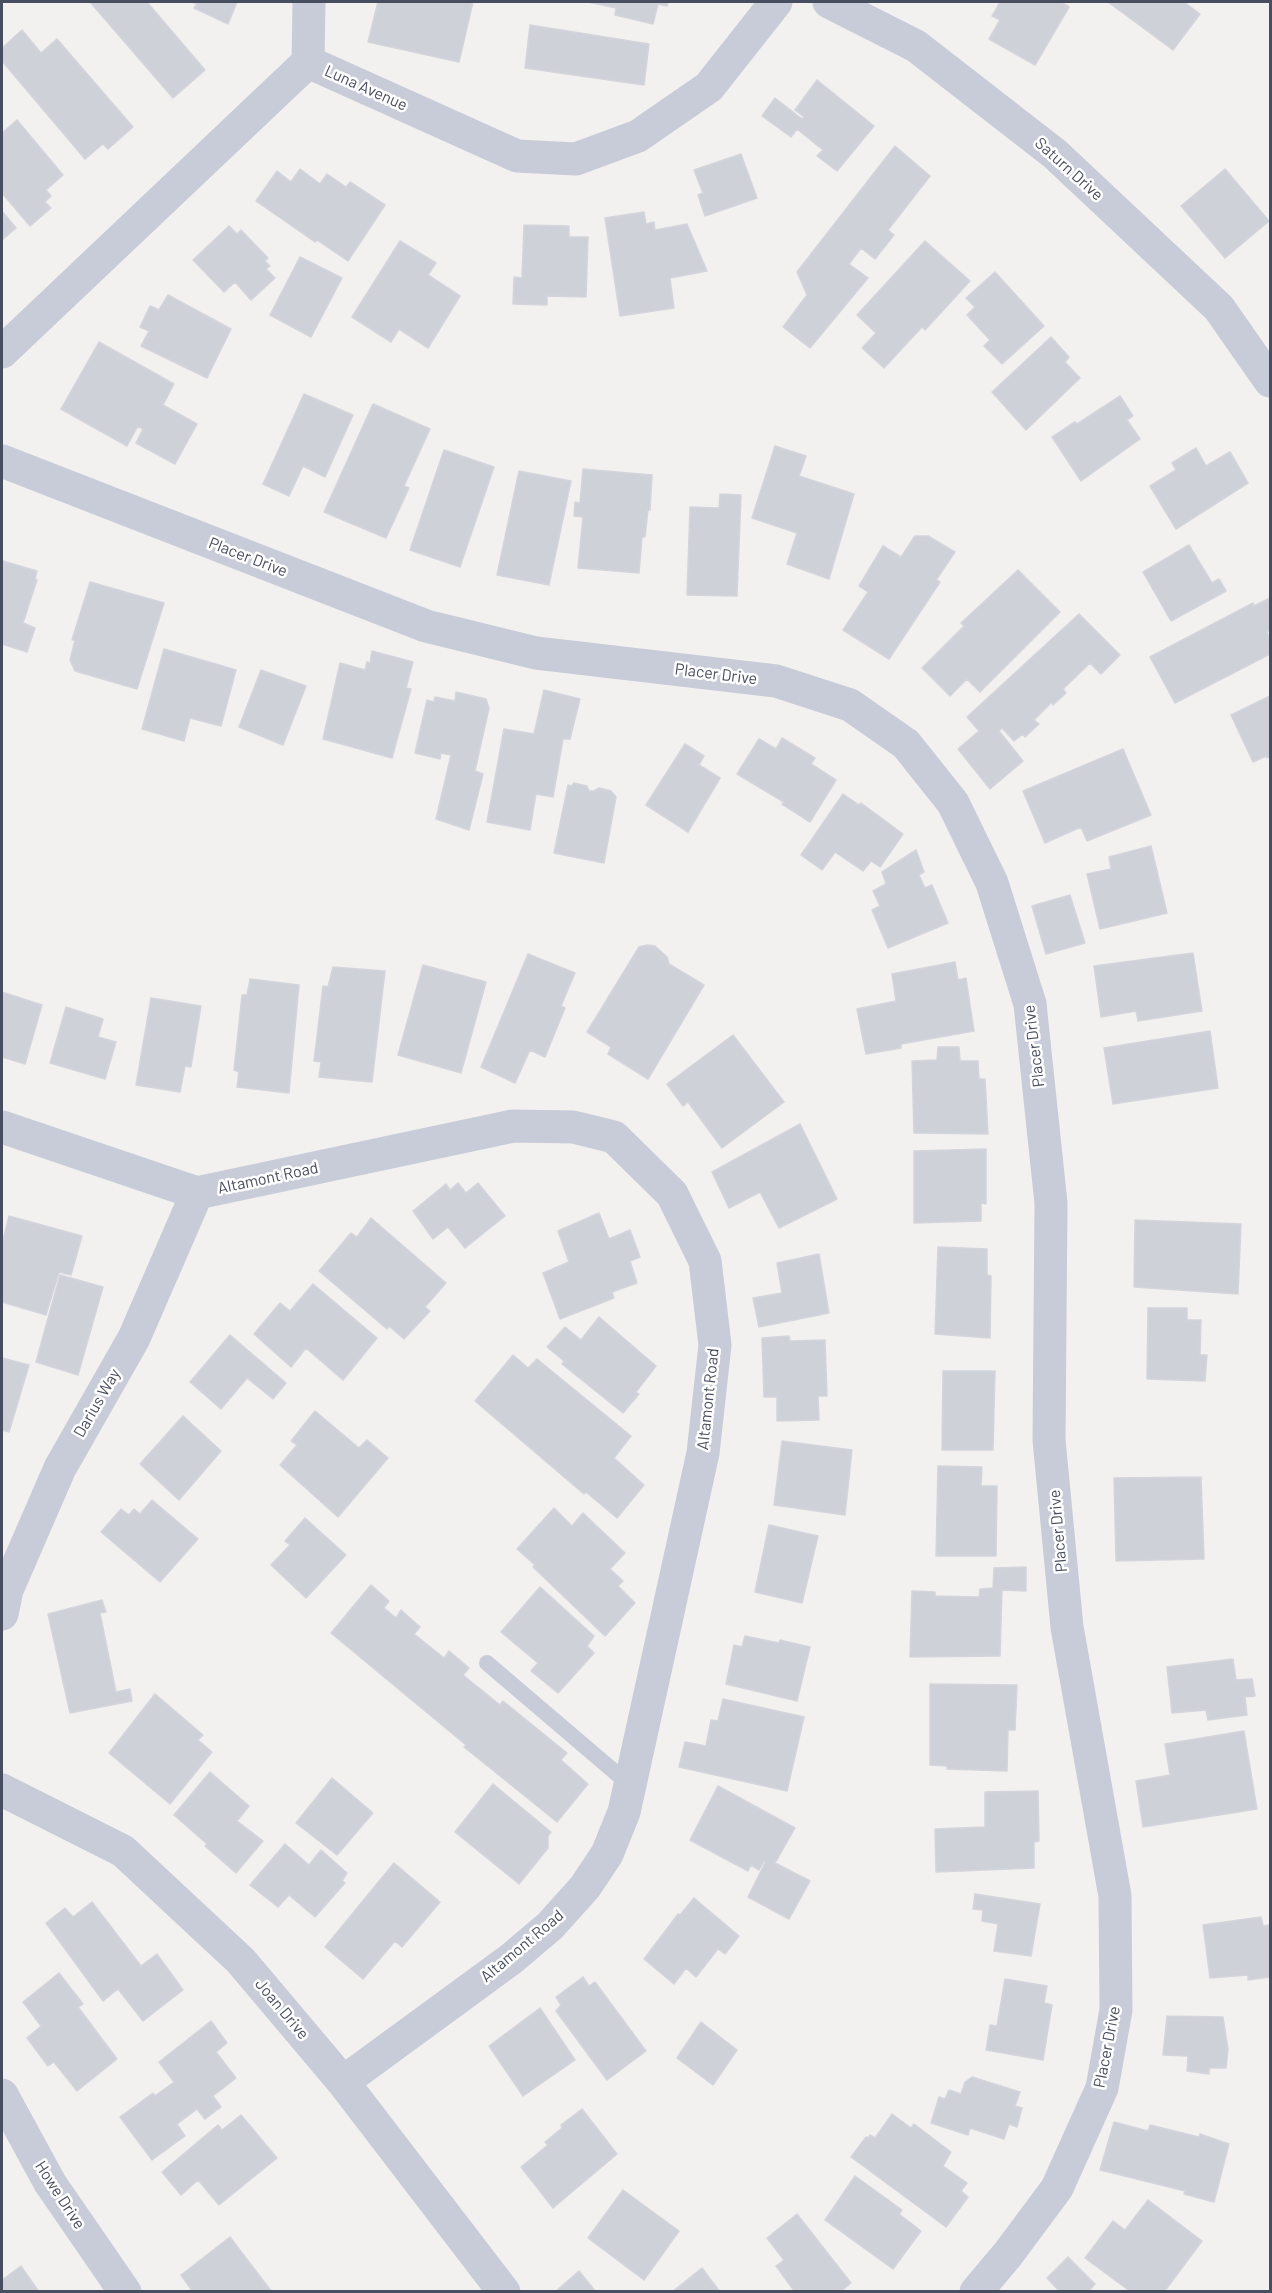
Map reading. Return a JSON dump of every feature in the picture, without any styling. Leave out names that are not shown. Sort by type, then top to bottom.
[{"type":"street","points":[[308,62],[309,2]]},
{"type":"street","name":"Luna Avenue","points":[[2,352],[308,62],[517,156],[576,159],[638,136],[709,87],[776,2]]},
{"type":"street","name":"Saturn Drive","points":[[829,2],[916,46],[1055,154],[1219,308],[1270,381]]},
{"type":"street","name":"Placer Drive","points":[[2,461],[426,626],[536,653],[776,681],[850,705],[906,744],[953,803],[993,884],[1030,1004],[1051,1203],[1049,1440],[1066,1615],[1115,1896],[1116,2010],[1102,2088],[1057,2188],[1008,2254],[976,2292]]},
{"type":"street","name":"Altamont Road","points":[[2,1127],[197,1193],[513,1126],[573,1127],[614,1137],[672,1194],[705,1261],[716,1345],[703,1453],[624,1812],[607,1854],[585,1887],[550,1926],[511,1959],[343,2082]]},
{"type":"street","name":"Darius Way","points":[[2,1614],[7,1590],[60,1468],[134,1338],[197,1193]]},
{"type":"street","name":"Joan Drive","points":[[2,1790],[123,1851],[242,1961],[343,2082],[504,2292]]},
{"type":"street","name":"Howe Drive","points":[[2,2095],[50,2183],[124,2292]]},
{"type":"lane","points":[[487,1663],[630,1785]]},
{"type":"building","points":[[90,2],[147,2],[205,70],[173,98]]},
{"type":"building","points":[[192,2],[237,2],[228,24],[194,8],[197,4]]},
{"type":"building","points":[[378,2],[473,2],[459,62],[368,42]]},
{"type":"building","points":[[588,2],[668,2],[667,6],[658,4],[653,24],[615,15],[616,8]]},
{"type":"building","points":[[1000,2],[1061,2],[1069,7],[1035,65],[989,39],[1000,20],[992,16]]},
{"type":"building","points":[[1108,2],[1184,2],[1200,14],[1173,50]]},
{"type":"building","points":[[530,25],[649,44],[644,85],[525,68]]},
{"type":"building","points":[[22,30],[41,53],[57,39],[133,127],[108,149],[103,144],[85,159],[2,61],[2,48]]},
{"type":"building","points":[[817,80],[874,126],[837,171],[817,156],[823,150],[797,129],[791,137],[762,116],[775,98],[802,119],[804,117],[795,110]]},
{"type":"building","points":[[17,120],[63,175],[46,190],[51,196],[45,202],[51,208],[30,226],[2,193],[2,133]]},
{"type":"building","points":[[895,146],[930,176],[888,230],[894,235],[875,259],[861,248],[849,264],[868,278],[810,348],[783,327],[807,295],[797,272]]},
{"type":"building","points":[[741,154],[757,198],[705,216],[698,195],[703,193],[694,170]]},
{"type":"building","points":[[300,169],[320,184],[327,174],[346,187],[350,182],[385,205],[348,261],[317,240],[315,242],[256,201],[277,171],[291,182]]},
{"type":"building","points":[[1225,169],[1269,221],[1225,258],[1181,206]]},
{"type":"building","points":[[2,211],[16,228],[2,240]]},
{"type":"building","points":[[644,212],[646,224],[654,222],[655,230],[687,224],[707,271],[670,278],[674,308],[620,316],[605,218]]},
{"type":"building","points":[[524,225],[569,226],[569,237],[588,237],[586,297],[547,296],[547,305],[513,304],[514,277],[522,278]]},
{"type":"building","points":[[229,226],[237,234],[241,230],[268,258],[265,261],[270,266],[266,269],[275,278],[251,300],[235,282],[224,292],[193,260]]},
{"type":"building","points":[[400,241],[436,263],[428,275],[460,296],[428,348],[399,329],[391,342],[352,317]]},
{"type":"building","points":[[925,241],[970,281],[925,330],[922,327],[884,368],[862,348],[876,333],[857,315]]},
{"type":"building","points":[[300,257],[342,278],[311,337],[270,315]]},
{"type":"building","points":[[995,272],[1044,326],[1002,364],[984,346],[990,340],[967,315],[975,307],[966,298]]},
{"type":"building","points":[[168,295],[231,329],[207,378],[141,346],[149,331],[140,327],[150,306],[159,310]]},
{"type":"building","points":[[1051,337],[1069,357],[1065,362],[1080,378],[1026,430],[992,392]]},
{"type":"building","points":[[99,342],[174,384],[163,405],[197,424],[175,464],[136,443],[143,429],[138,426],[127,446],[61,409]]},
{"type":"building","points":[[304,394],[353,415],[325,477],[303,466],[289,496],[263,484]]},
{"type":"building","points":[[1120,396],[1133,416],[1127,420],[1140,439],[1081,481],[1052,437]]},
{"type":"building","points":[[373,404],[430,429],[404,486],[409,488],[386,538],[324,512]]},
{"type":"building","points":[[775,446],[806,456],[799,476],[854,494],[829,579],[787,564],[797,533],[752,518]]},
{"type":"building","points":[[1196,448],[1206,466],[1230,452],[1248,483],[1176,529],[1150,486],[1176,470],[1172,463]]},
{"type":"building","points":[[444,450],[494,467],[460,567],[410,550]]},
{"type":"building","points":[[583,469],[652,475],[650,510],[648,510],[645,537],[642,537],[639,573],[578,568],[583,517],[574,516],[575,502],[580,503]]},
{"type":"building","points":[[519,471],[571,481],[549,585],[497,575]]},
{"type":"building","points":[[720,494],[741,495],[737,596],[687,595],[690,507],[719,508]]},
{"type":"building","points":[[915,536],[928,536],[955,552],[936,580],[940,582],[889,659],[843,630],[868,592],[859,586],[883,546],[901,557]]},
{"type":"building","points":[[1189,545],[1212,583],[1219,579],[1226,591],[1171,621],[1143,572]]},
{"type":"building","points":[[3,561],[37,571],[35,579],[37,580],[23,623],[35,628],[27,652],[2,644]]},
{"type":"building","points":[[1018,570],[1060,612],[980,692],[967,679],[950,696],[922,668],[964,626],[961,623]]},
{"type":"building","points":[[90,582],[164,603],[137,689],[75,671],[70,660],[75,640],[72,640]]},
{"type":"building","points":[[1270,598],[1270,630],[1267,632],[1270,639],[1270,654],[1175,703],[1150,657],[1253,603],[1254,606]]},
{"type":"building","points":[[1079,614],[1120,655],[1101,674],[1090,663],[1063,689],[1066,693],[1053,705],[1052,702],[1034,720],[1039,724],[1025,737],[1023,734],[1014,741],[1002,728],[999,731],[1023,761],[990,789],[958,749],[979,731],[967,717]]},
{"type":"building","points":[[164,649],[236,670],[221,726],[190,718],[184,741],[142,729]]},
{"type":"building","points":[[372,651],[413,662],[406,688],[411,689],[392,758],[323,739],[340,663],[365,670],[367,662],[370,663]]},
{"type":"building","points":[[261,670],[306,686],[283,745],[239,727]]},
{"type":"building","points":[[544,690],[580,699],[570,739],[563,739],[553,797],[536,794],[530,830],[487,822],[504,729],[534,734]]},
{"type":"building","points":[[456,692],[486,699],[489,708],[475,771],[483,774],[469,830],[436,819],[451,755],[441,753],[440,759],[415,753],[427,700],[434,702],[435,697],[455,701]]},
{"type":"building","points":[[1270,696],[1270,756],[1253,762],[1231,715]]},
{"type":"building","points":[[782,738],[815,758],[811,764],[836,780],[810,822],[782,804],[784,802],[737,774],[759,739],[776,749]]},
{"type":"building","points":[[685,744],[704,756],[699,765],[720,778],[688,832],[646,805]]},
{"type":"building","points":[[1123,749],[1151,815],[1087,841],[1081,827],[1045,843],[1023,791]]},
{"type":"building","points":[[574,783],[587,786],[589,791],[599,788],[611,791],[616,797],[604,863],[554,853],[568,785],[571,786]]},
{"type":"building","points":[[843,794],[859,805],[861,803],[903,834],[880,867],[871,861],[863,871],[835,852],[822,870],[801,855]]},
{"type":"building","points":[[1151,846],[1167,913],[1100,929],[1087,874],[1111,869],[1109,857]]},
{"type":"building","points":[[916,850],[924,872],[919,875],[925,888],[932,885],[948,923],[888,948],[872,910],[880,906],[873,891],[886,884],[882,872]]},
{"type":"building","points":[[1070,895],[1085,943],[1046,954],[1032,906]]},
{"type":"building","points":[[655,946],[667,957],[669,964],[704,985],[648,1079],[608,1054],[611,1047],[587,1032],[639,947]]},
{"type":"building","points":[[1193,953],[1202,1011],[1138,1021],[1136,1011],[1101,1017],[1094,966]]},
{"type":"building","points":[[528,954],[575,973],[561,1006],[565,1008],[545,1057],[530,1050],[515,1083],[481,1067]]},
{"type":"building","points":[[955,962],[958,980],[966,978],[974,1031],[901,1044],[901,1048],[866,1054],[857,1009],[896,1001],[892,974]]},
{"type":"building","points":[[423,965],[486,982],[461,1073],[398,1055]]},
{"type":"building","points":[[333,967],[385,971],[372,1082],[319,1077],[321,1062],[314,1061],[323,986],[328,987]]},
{"type":"building","points":[[250,979],[299,985],[289,1093],[237,1087],[239,1072],[234,1070],[242,995],[247,995]]},
{"type":"building","points":[[2,992],[42,1005],[25,1064],[2,1057]]},
{"type":"building","points":[[151,998],[201,1006],[191,1067],[185,1066],[180,1092],[136,1085]]},
{"type":"building","points":[[66,1007],[103,1019],[98,1037],[116,1042],[105,1079],[50,1063]]},
{"type":"building","points":[[1210,1031],[1218,1088],[1113,1104],[1104,1048]]},
{"type":"building","points":[[733,1035],[784,1102],[722,1148],[688,1102],[683,1106],[667,1084]]},
{"type":"building","points":[[938,1047],[959,1047],[960,1061],[978,1061],[979,1079],[985,1079],[988,1134],[914,1133],[912,1061],[937,1060]]},
{"type":"building","points":[[800,1124],[837,1199],[779,1228],[760,1192],[729,1208],[712,1172]]},
{"type":"building","points":[[986,1149],[986,1204],[981,1203],[981,1221],[914,1223],[914,1151]]},
{"type":"building","points":[[458,1183],[466,1193],[478,1183],[505,1216],[465,1248],[448,1227],[433,1239],[413,1211],[446,1184],[450,1190]]},
{"type":"building","points":[[599,1213],[609,1239],[630,1230],[640,1257],[630,1261],[637,1283],[612,1292],[614,1298],[560,1319],[543,1273],[569,1262],[558,1231]]},
{"type":"building","points":[[9,1216],[82,1236],[71,1275],[59,1272],[46,1315],[2,1302],[2,1244]]},
{"type":"building","points":[[371,1218],[446,1283],[425,1307],[430,1311],[404,1339],[389,1326],[387,1329],[319,1271],[351,1233],[357,1237]]},
{"type":"building","points":[[1135,1220],[1241,1224],[1238,1294],[1134,1287]]},
{"type":"building","points":[[938,1247],[987,1249],[987,1275],[991,1276],[990,1338],[935,1334]]},
{"type":"building","points":[[819,1254],[829,1313],[759,1327],[753,1298],[782,1293],[777,1263]]},
{"type":"building","points":[[60,1275],[103,1287],[78,1375],[36,1362]]},
{"type":"building","points":[[313,1284],[377,1338],[343,1380],[306,1348],[291,1367],[254,1334],[280,1303],[290,1311]]},
{"type":"building","points":[[1148,1308],[1187,1308],[1187,1320],[1201,1320],[1200,1355],[1207,1355],[1205,1381],[1147,1379]]},
{"type":"building","points":[[599,1317],[656,1366],[636,1392],[639,1394],[623,1413],[562,1364],[564,1361],[547,1347],[565,1327],[581,1340]]},
{"type":"building","points":[[230,1335],[286,1383],[273,1399],[247,1378],[221,1409],[190,1382]]},
{"type":"building","points":[[789,1336],[790,1341],[825,1340],[827,1396],[818,1396],[819,1420],[777,1421],[777,1397],[764,1397],[762,1338]]},
{"type":"building","points":[[513,1355],[528,1368],[537,1359],[631,1436],[614,1458],[644,1485],[617,1518],[586,1492],[584,1494],[475,1401]]},
{"type":"building","points":[[2,1358],[29,1365],[9,1432],[2,1430]]},
{"type":"building","points":[[943,1371],[995,1371],[993,1450],[942,1450]]},
{"type":"building","points":[[315,1411],[359,1448],[367,1440],[388,1458],[338,1517],[280,1465],[297,1445],[291,1441]]},
{"type":"building","points":[[183,1416],[221,1451],[179,1500],[140,1464]]},
{"type":"building","points":[[782,1441],[852,1450],[845,1515],[774,1505]]},
{"type":"building","points":[[938,1466],[982,1467],[981,1486],[997,1486],[996,1556],[936,1556]]},
{"type":"building","points":[[1201,1477],[1204,1559],[1116,1561],[1114,1478]]},
{"type":"building","points":[[152,1500],[198,1539],[160,1582],[101,1532],[121,1509],[129,1515],[134,1509],[140,1514]]},
{"type":"building","points":[[554,1508],[572,1526],[583,1513],[625,1553],[610,1569],[623,1581],[618,1586],[635,1603],[605,1636],[517,1549]]},
{"type":"building","points":[[305,1518],[346,1555],[306,1598],[271,1565],[290,1545],[285,1541]]},
{"type":"building","points":[[769,1525],[818,1536],[802,1603],[755,1592]]},
{"type":"building","points":[[1026,1567],[1026,1591],[1002,1590],[1000,1656],[910,1657],[912,1591],[935,1592],[935,1596],[979,1597],[980,1589],[993,1588],[994,1568]]},
{"type":"building","points":[[371,1585],[389,1601],[384,1608],[396,1618],[401,1610],[420,1627],[414,1634],[444,1658],[449,1651],[469,1668],[463,1675],[500,1705],[503,1701],[567,1753],[561,1760],[588,1784],[557,1822],[464,1747],[466,1745],[331,1633]]},
{"type":"building","points":[[540,1587],[594,1636],[587,1646],[594,1653],[558,1693],[531,1671],[538,1663],[501,1632]]},
{"type":"building","points":[[102,1600],[106,1612],[100,1613],[116,1692],[130,1689],[132,1701],[70,1713],[48,1614]]},
{"type":"building","points":[[745,1636],[779,1643],[780,1640],[810,1647],[797,1701],[726,1684],[734,1645],[742,1647]]},
{"type":"building","points":[[1233,1659],[1236,1680],[1252,1679],[1255,1696],[1245,1697],[1247,1715],[1208,1720],[1206,1710],[1172,1713],[1167,1667]]},
{"type":"building","points":[[930,1684],[1017,1685],[1015,1730],[1008,1730],[1007,1771],[947,1769],[947,1766],[930,1765]]},
{"type":"building","points":[[155,1694],[203,1735],[198,1740],[212,1752],[170,1804],[109,1753]]},
{"type":"building","points":[[723,1699],[804,1717],[787,1791],[679,1767],[685,1742],[706,1746],[711,1720],[718,1721]]},
{"type":"building","points":[[1244,1731],[1257,1809],[1143,1827],[1136,1781],[1170,1775],[1165,1744]]},
{"type":"building","points":[[210,1772],[249,1806],[237,1821],[263,1841],[236,1873],[174,1815]]},
{"type":"building","points":[[332,1778],[373,1813],[337,1855],[296,1823]]},
{"type":"building","points":[[493,1784],[551,1832],[548,1836],[548,1848],[519,1884],[455,1832]]},
{"type":"building","points":[[718,1786],[795,1828],[775,1863],[810,1881],[789,1919],[748,1897],[766,1861],[759,1870],[751,1865],[748,1871],[690,1840]]},
{"type":"building","points":[[1038,1791],[1039,1841],[1034,1842],[1034,1868],[936,1872],[935,1829],[985,1827],[985,1792]]},
{"type":"building","points":[[285,1844],[309,1865],[321,1850],[347,1873],[342,1881],[345,1883],[315,1917],[289,1895],[278,1907],[250,1885]]},
{"type":"building","points":[[394,1863],[440,1902],[402,1947],[395,1941],[363,1979],[325,1947]]},
{"type":"building","points":[[975,1894],[1040,1904],[1031,1956],[994,1951],[998,1924],[982,1921],[983,1910],[973,1909]]},
{"type":"building","points":[[694,1898],[739,1936],[725,1954],[718,1949],[696,1977],[686,1968],[674,1984],[644,1959],[678,1914],[680,1915]]},
{"type":"building","points":[[92,1902],[141,1966],[157,1954],[183,1990],[143,2021],[118,1989],[103,2001],[46,1923],[65,1908],[73,1917]]},
{"type":"building","points":[[1261,1917],[1263,1926],[1270,1925],[1270,1977],[1248,1980],[1248,1975],[1210,1978],[1203,1925]]},
{"type":"building","points":[[59,1973],[83,2004],[78,2007],[117,2059],[77,2091],[54,2062],[48,2066],[27,2038],[41,2026],[23,2002]]},
{"type":"building","points":[[583,1977],[589,1986],[595,1982],[646,2051],[607,2080],[556,2011],[561,2005],[556,1997]]},
{"type":"building","points":[[1005,1979],[1047,1986],[1044,2003],[1052,2005],[1043,2060],[986,2050],[990,2025],[997,2026]]},
{"type":"building","points":[[540,2008],[575,2060],[523,2096],[489,2046]]},
{"type":"building","points":[[1167,2016],[1223,2017],[1228,2049],[1226,2068],[1209,2068],[1209,2074],[1187,2071],[1188,2056],[1163,2055]]},
{"type":"building","points":[[211,2021],[227,2043],[216,2052],[236,2078],[213,2096],[221,2107],[205,2119],[197,2109],[177,2124],[185,2136],[152,2160],[120,2117],[153,2093],[155,2096],[174,2082],[159,2062]]},
{"type":"building","points":[[701,2022],[737,2050],[713,2085],[677,2058]]},
{"type":"building","points":[[972,2077],[1020,2092],[1015,2106],[1022,2108],[1017,2127],[1009,2124],[1004,2139],[970,2128],[968,2135],[931,2123],[939,2097],[945,2099],[949,2090],[961,2094],[965,2082]]},
{"type":"building","points":[[582,2109],[617,2154],[553,2208],[521,2167],[548,2145],[545,2142],[562,2128],[561,2125]]},
{"type":"building","points":[[892,2114],[911,2128],[914,2124],[951,2152],[943,2166],[967,2183],[961,2191],[968,2197],[946,2227],[851,2157],[866,2137],[870,2135],[875,2138]]},
{"type":"building","points":[[241,2115],[277,2158],[219,2205],[198,2180],[181,2195],[162,2172],[218,2125],[222,2130]]},
{"type":"building","points":[[1114,2122],[1148,2131],[1150,2125],[1199,2137],[1200,2134],[1229,2144],[1214,2202],[1184,2194],[1185,2191],[1100,2170]]},
{"type":"building","points":[[855,2176],[902,2210],[899,2214],[921,2231],[893,2269],[825,2220]]},
{"type":"building","points":[[623,2190],[679,2231],[644,2280],[588,2238]]},
{"type":"building","points":[[1148,2200],[1202,2241],[1164,2292],[1131,2292],[1085,2258],[1113,2221],[1125,2230]]},
{"type":"building","points":[[797,2214],[851,2283],[840,2292],[795,2292],[776,2266],[784,2260],[767,2238]]},
{"type":"building","points":[[230,2237],[272,2292],[193,2292],[181,2275]]},
{"type":"building","points":[[1068,2257],[1095,2284],[1088,2292],[1060,2292],[1047,2278]]},
{"type":"building","points":[[21,2266],[39,2292],[2,2292],[2,2280]]},
{"type":"building","points":[[702,2268],[720,2292],[672,2292]]},
{"type":"building","points":[[579,2271],[596,2292],[555,2292]]}]
